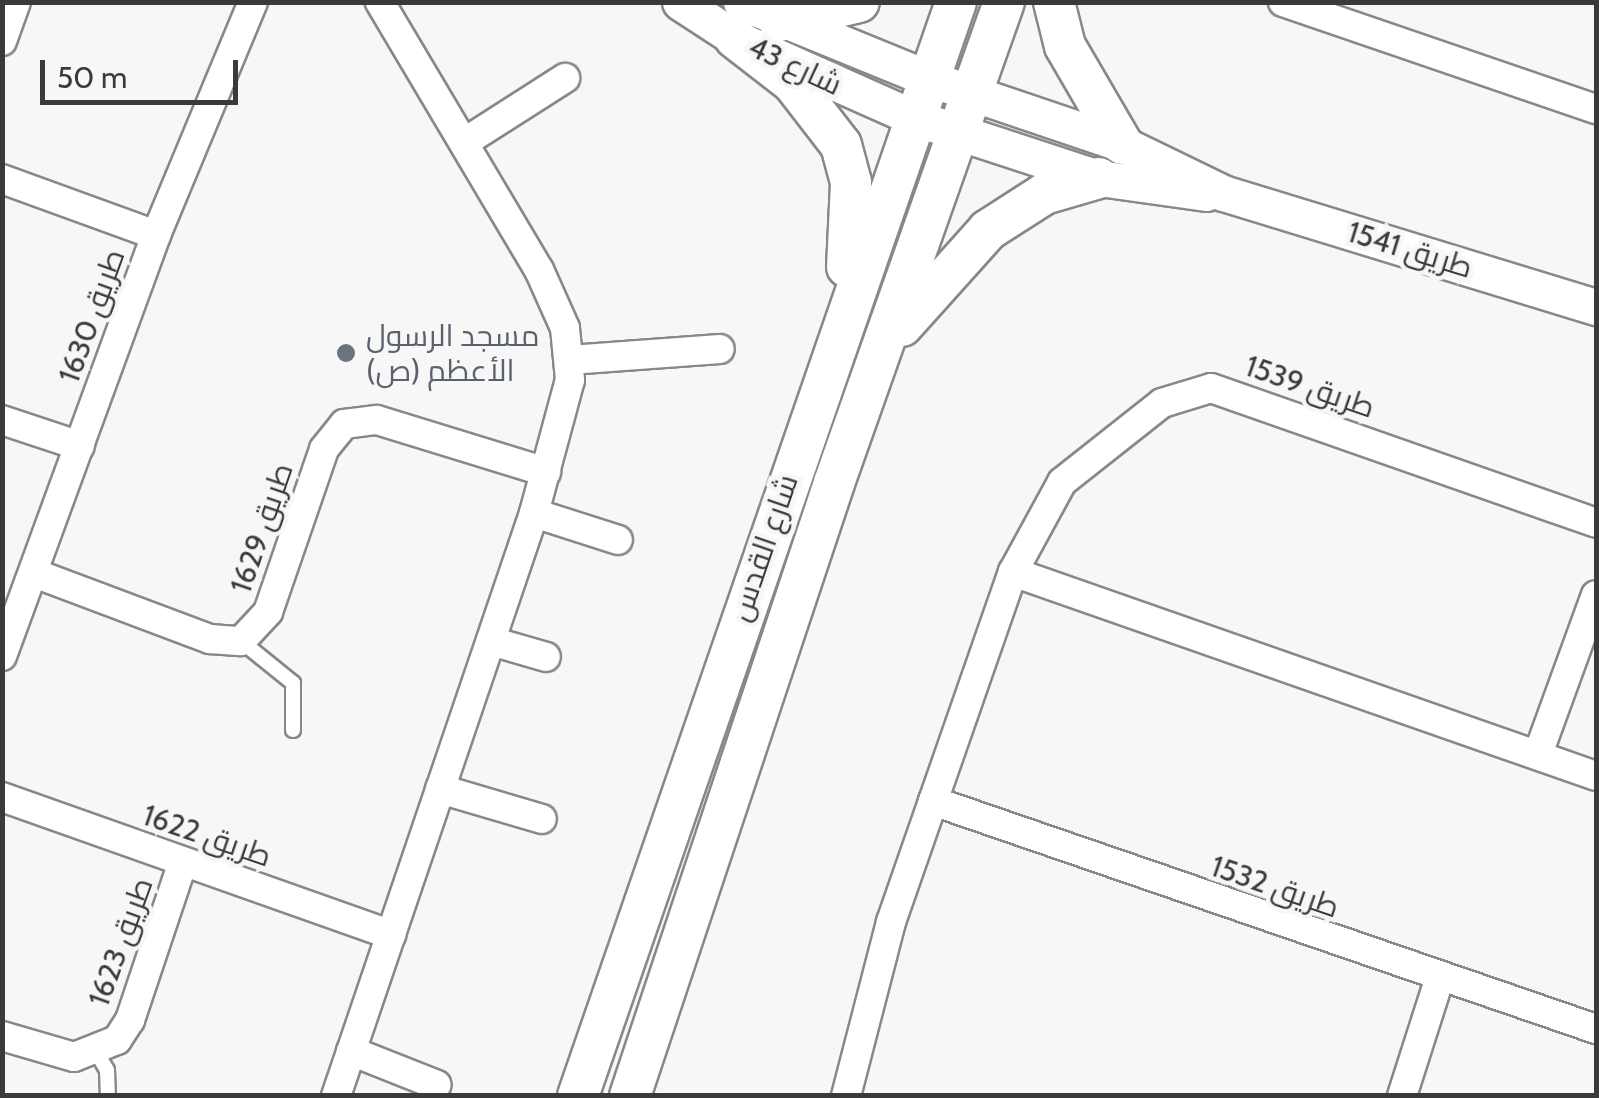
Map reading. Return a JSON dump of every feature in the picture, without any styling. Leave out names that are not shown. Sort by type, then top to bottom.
[{"type":"main road","points":[[778,21],[859,2]]},
{"type":"main road","name":"شارع القدس","points":[[578,1096],[842,320],[956,2]]},
{"type":"main road","name":"شارع القدس","points":[[630,1096],[834,483],[890,340],[956,132],[1004,2]]},
{"type":"main road","points":[[1054,2],[1065,46],[1122,144]]},
{"type":"main road","points":[[738,20],[841,145],[851,183],[842,320]]},
{"type":"main road","points":[[890,340],[988,230],[1044,194],[1100,178]]},
{"type":"street","points":[[2,41],[16,2]]},
{"type":"street","name":"طريق 1630","points":[[2,656],[156,235],[253,2]]},
{"type":"street","name":"شارع 43","points":[[680,2],[738,20],[915,118],[956,132]]},
{"type":"street","points":[[1283,2],[1596,109]]},
{"type":"street","points":[[336,1096],[534,513],[570,360],[565,328],[539,270],[392,7]]},
{"type":"street","name":"شارع 43","points":[[738,20],[778,21],[970,92]]},
{"type":"street","points":[[465,142],[565,78]]},
{"type":"street","name":"طريق 1541","points":[[970,92],[1122,144],[1224,193],[1596,308]]},
{"type":"street","name":"طريق 1541","points":[[956,132],[1100,178],[1224,193]]},
{"type":"street","points":[[2,179],[156,235]]},
{"type":"street","points":[[570,360],[720,349]]},
{"type":"street","name":"طريق 1539","points":[[846,1096],[891,922],[1013,572],[1062,482],[1162,403],[1211,388],[1596,523]]},
{"type":"street","points":[[2,420],[80,446]]},
{"type":"street","name":"طريق 1629","points":[[241,641],[262,624],[324,449],[344,424],[377,420],[546,472]]},
{"type":"street","points":[[534,513],[618,540]]},
{"type":"street","points":[[1013,572],[1596,776]]},
{"type":"street","points":[[34,574],[210,639],[241,641]]},
{"type":"street","points":[[1538,754],[1596,595]]},
{"type":"street","points":[[491,641],[546,657]]},
{"type":"street","points":[[440,789],[542,819]]},
{"type":"street","name":"طريق 1622","points":[[2,798],[390,935]]},
{"type":"street","name":"طريق 1532","points":[[933,802],[1439,980],[1596,1030]]},
{"type":"street","name":"طريق 1623","points":[[97,1053],[130,1020],[184,862]]},
{"type":"street","points":[[1402,1096],[1439,980]]},
{"type":"street","points":[[2,1036],[74,1057],[97,1053]]},
{"type":"street","points":[[351,1051],[437,1085]]},
{"type":"lane","points":[[241,641],[293,683],[298,707],[292,730]]},
{"type":"lane","points":[[97,1053],[108,1070],[108,1096]]},
{"type":"place","name":"مسجد الرسول الأعظم (ص)","points":[[346,353]]}]
